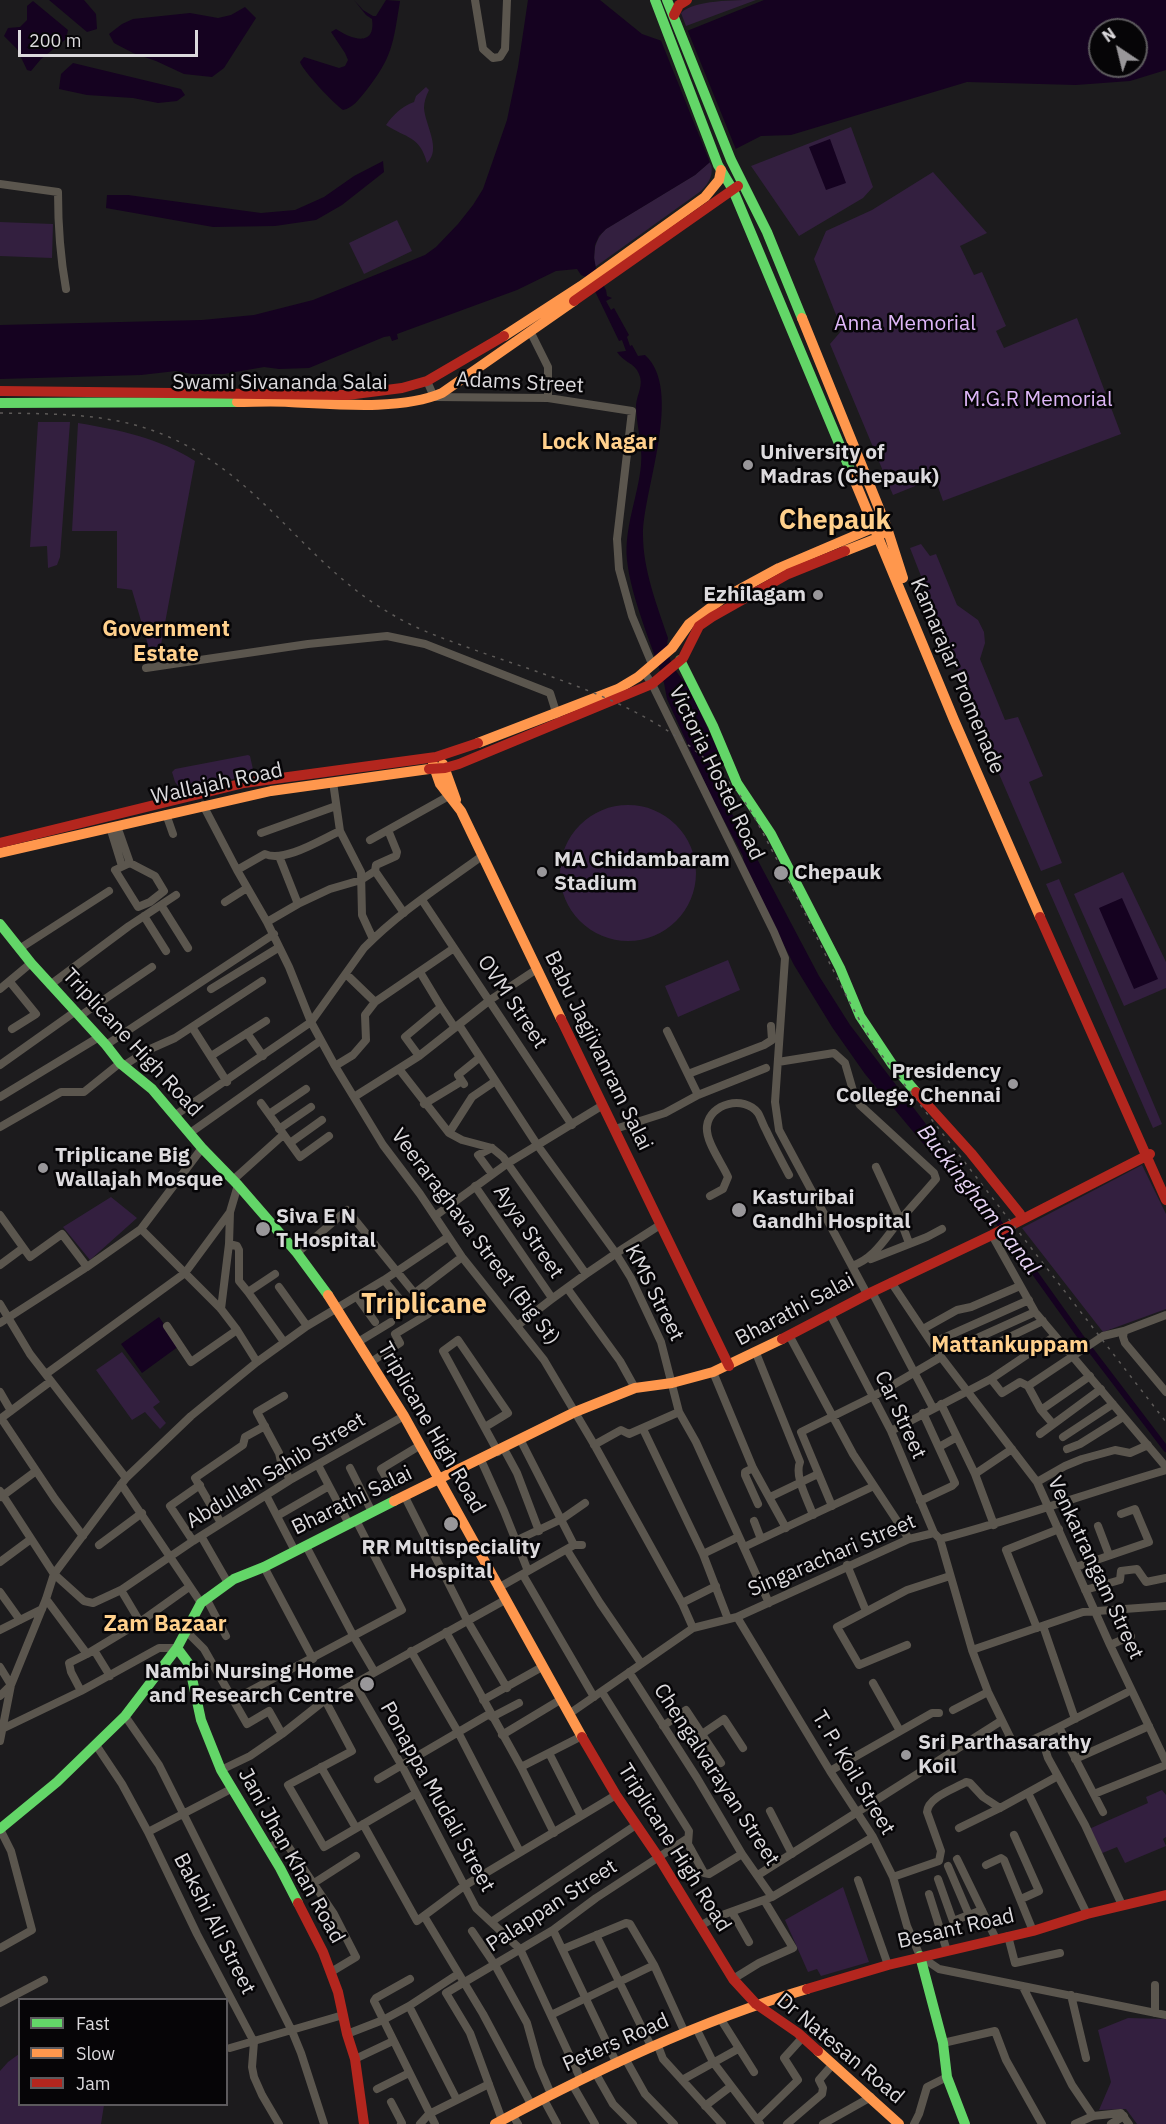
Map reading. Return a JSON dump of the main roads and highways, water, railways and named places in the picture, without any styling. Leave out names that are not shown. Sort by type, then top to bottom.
[{"type":"main road","name":"Kamarajar Promenade","points":[[655,0],[720,167],[733,190],[776,288],[1030,897],[1147,1152],[1166,1188]]},
{"type":"main road","name":"Kamarajar Promenade","points":[[667,0],[731,160],[771,242],[887,528],[897,562],[960,722],[1166,1200]]},
{"type":"main road","points":[[674,15],[676,9],[687,0]]},
{"type":"main road","name":"Swami Sivananda Salai","points":[[0,391],[348,406],[426,400],[442,393],[530,331],[705,197],[719,180],[720,167]]},
{"type":"main road","name":"Swami Sivananda Salai","points":[[603,276],[744,183]]},
{"type":"main road","name":"Swami Sivananda Salai","points":[[0,403],[347,395],[402,388],[427,381],[584,290]]},
{"type":"main road","points":[[887,528],[883,526],[877,533],[788,574],[711,617],[699,626],[679,662],[713,726],[737,783],[771,834],[836,960],[860,1016],[892,1064],[971,1153],[1016,1218]]},
{"type":"main road","name":"Wallajah Road","points":[[0,843],[244,783],[436,757],[558,718],[618,689],[648,668],[672,648],[689,624],[722,599],[779,568],[877,533]]},
{"type":"main road","name":"Wallajah Road","points":[[0,853],[271,791],[439,769],[558,718],[656,681],[679,662]]},
{"type":"main road","points":[[436,757],[442,761],[439,769],[460,811]]},
{"type":"main road","name":"Babu Jagjivanram Salai","points":[[439,769],[447,797],[460,811],[729,1366]]},
{"type":"main road","name":"Triplicane High Road","points":[[0,924],[50,985],[78,1013],[121,1064],[152,1089],[297,1253],[337,1307],[404,1416],[560,1700],[616,1795],[659,1858],[733,1979],[756,2004]]},
{"type":"main road","name":"Bharathi Salai","points":[[0,1829],[57,1782],[125,1716],[177,1647],[203,1601],[228,1583],[482,1460],[575,1412],[635,1388],[672,1383],[729,1366],[891,1282],[966,1247],[1016,1218],[1147,1152]]},
{"type":"main road","name":"Jani Jhan Khan Road","points":[[177,1647],[189,1664],[201,1720],[220,1770],[267,1848],[318,1942],[331,1972],[356,2059],[364,2124]]},
{"type":"main road","name":"Besant Road","points":[[756,2004],[920,1956],[1033,1931],[1086,1914],[1166,1895]]},
{"type":"main road","points":[[920,1956],[943,2043],[947,2078],[965,2124]]},
{"type":"main road","name":"Peters Road","points":[[507,2120],[531,2104],[577,2082],[696,2028],[756,2004]]},
{"type":"main road","name":"Dr Natesan Road","points":[[756,2004],[803,2037],[899,2124]]},
{"type":"water","points":[[49,0],[84,0],[96,14],[97,29],[87,32]]},
{"type":"water","points":[[354,0],[363,10],[373,16],[376,16],[386,0],[400,1],[387,59],[360,97],[353,105],[343,110],[319,87],[300,62],[304,57],[339,68],[345,66],[348,60],[331,32],[336,29],[361,39],[370,34],[372,28],[372,19],[366,15]]},
{"type":"water","points":[[528,0],[600,0],[642,34],[662,41],[764,0],[1166,0],[1166,70],[1148,76],[1148,18],[1088,18],[1088,78],[1140,78],[1130,81],[1076,85],[967,82],[791,135],[761,136],[710,162],[695,175],[606,229],[599,236],[595,245],[594,258],[597,273],[607,296],[612,298],[606,301],[611,310],[614,308],[629,335],[627,337],[630,346],[632,345],[638,356],[645,355],[656,371],[661,392],[662,415],[659,441],[643,535],[645,561],[668,638],[669,657],[687,684],[719,753],[713,759],[724,800],[819,976],[850,1025],[995,1214],[987,1220],[865,1074],[832,1027],[794,965],[744,866],[743,856],[712,798],[667,699],[664,683],[642,622],[627,560],[629,524],[641,465],[636,405],[641,386],[640,378],[635,367],[617,352],[626,351],[622,340],[619,341],[593,287],[577,269],[556,271],[517,290],[397,334],[398,339],[392,341],[390,336],[384,337],[309,368],[264,367],[224,374],[192,374],[176,371],[141,375],[0,379],[0,325],[202,320],[254,315],[313,300],[425,255],[458,224],[483,189],[507,120]]},
{"type":"water","points":[[33,1],[68,30],[66,39],[41,59],[31,71],[27,70],[17,49],[4,36],[8,28],[20,27],[27,20],[27,6]]},
{"type":"water","points":[[245,7],[256,18],[224,68],[212,77],[184,74],[133,53],[114,43],[109,34],[133,19],[190,13],[218,18],[231,15]]},
{"type":"water","points":[[73,63],[181,89],[185,95],[177,101],[158,103],[133,98],[87,95],[59,89],[61,74]]},
{"type":"water","points":[[830,139],[846,183],[826,190],[809,147]]},
{"type":"water","points":[[383,161],[384,172],[342,205],[316,220],[275,226],[213,227],[106,208],[107,195],[128,195],[261,213],[295,210],[324,197],[354,176]]},
{"type":"water","points":[[1122,898],[1158,979],[1134,989],[1099,908]]},
{"type":"water","points":[[159,1317],[179,1346],[142,1373],[121,1344]]},
{"type":"waterway","name":"Buckingham Canal","points":[[989,1209],[1080,1336],[1166,1449]]},
{"type":"railway","points":[[0,413],[86,416],[128,423],[169,437],[202,454],[232,475],[335,573],[393,615],[442,638],[613,701],[677,737],[706,760],[733,787],[751,811],[850,1002],[877,1049],[1166,1422]]},
{"type":"place","name":"University of Madras (Chepauk)","points":[[748,465]]},
{"type":"place","name":"Ezhilagam","points":[[818,595]]},
{"type":"place","name":"MA Chidambaram Stadium","points":[[542,872]]},
{"type":"place","name":"Chepauk","points":[[781,873]]},
{"type":"place","name":"Presidency College, Chennai","points":[[1013,1084]]},
{"type":"place","name":"Triplicane Big Wallajah Mosque","points":[[43,1168]]},
{"type":"place","name":"Kasturibai Gandhi Hospital","points":[[739,1210]]},
{"type":"place","name":"Siva E N T Hospital","points":[[263,1229]]},
{"type":"place","name":"RR Multispeciality Hospital","points":[[451,1524]]},
{"type":"place","name":"Nambi Nursing Home and Research Centre","points":[[367,1684]]},
{"type":"place","name":"Sri Parthasarathy Koil","points":[[906,1755]]},
{"type":"district","name":"Lock Nagar","points":[[599,443]]},
{"type":"district","name":"Chepauk","points":[[835,521]]},
{"type":"district","name":"Government Estate","points":[[166,642]]},
{"type":"district","name":"Triplicane","points":[[424,1305]]},
{"type":"district","name":"Mattankuppam","points":[[1010,1346]]},
{"type":"district","name":"Zam Bazaar","points":[[165,1625]]},
{"type":"park label","name":"Anna Memorial","points":[[905,324]]},
{"type":"park label","name":"M.G.R Memorial","points":[[1038,400]]}]
